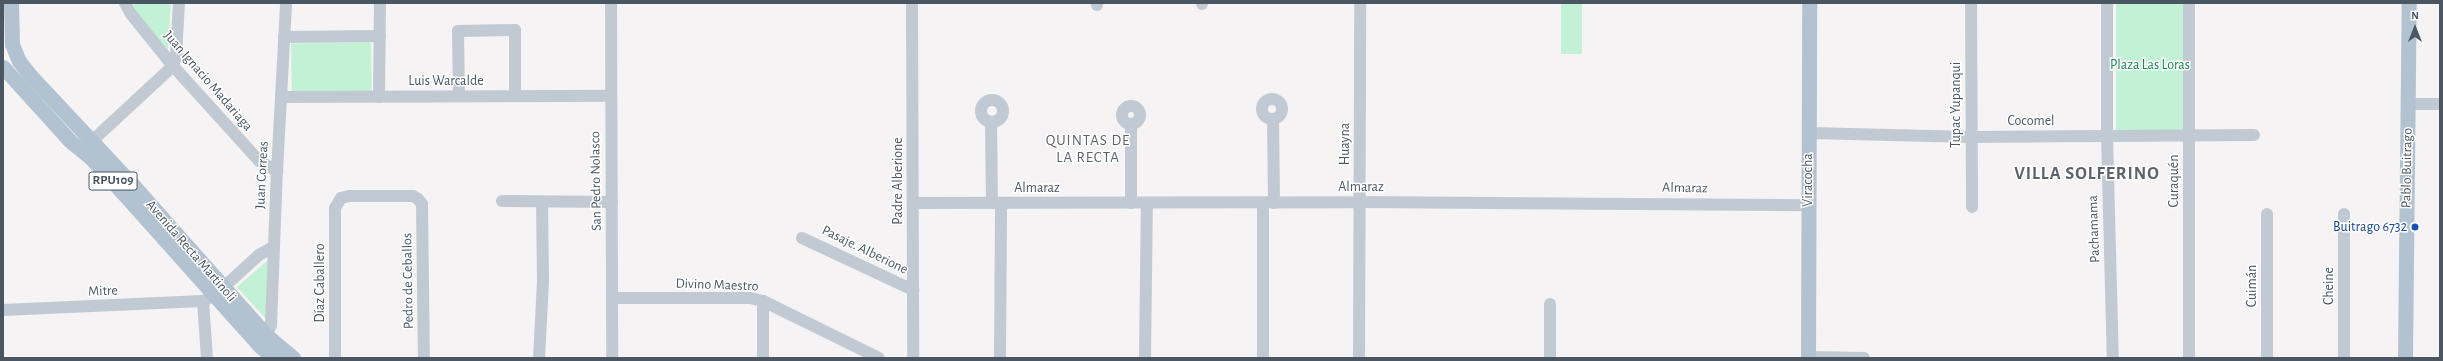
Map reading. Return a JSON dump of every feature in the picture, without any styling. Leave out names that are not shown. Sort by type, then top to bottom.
[{"type":"main road","name":"RPU109","points":[[11,3],[11,38],[14,51]]},
{"type":"main road","name":"Viracocha","points":[[1808,357],[1809,3]]},
{"type":"main road","name":"Pablo Buitrago","points":[[2405,358],[2409,3]]},
{"type":"main road","name":"Avenida Recta Martinoli","points":[[3,28],[8,46],[14,51],[29,74],[92,141],[214,295]]},
{"type":"main road","name":"Avenida Recta Martinoli","points":[[4,71],[70,140],[107,176],[214,295],[264,341],[293,358]]},
{"type":"main road","name":"Avenida Recta Martinoli","points":[[264,341],[274,358]]},
{"type":"street","name":"Juan Ignacio Madariaga","points":[[125,3],[131,14],[173,66],[259,161],[277,171]]},
{"type":"street","points":[[92,141],[173,66],[176,56],[179,3]]},
{"type":"street","name":"Juan Correas","points":[[264,341],[271,325],[273,247],[286,3]]},
{"type":"street","points":[[379,97],[380,3]]},
{"type":"street","name":"San Pedro Nolasco","points":[[611,3],[612,358]]},
{"type":"street","name":"Padre Alberione","points":[[912,3],[913,358]]},
{"type":"street","name":"Huayna","points":[[1359,358],[1360,3]]},
{"type":"street","name":"Tupac Yupanqui","points":[[1971,3],[1972,207]]},
{"type":"street","name":"Pachamama","points":[[2107,3],[2107,136],[2113,358]]},
{"type":"street","name":"Curaquén","points":[[2189,3],[2189,358]]},
{"type":"street","points":[[459,96],[458,31],[515,30],[515,96]]},
{"type":"street","points":[[284,37],[380,36]]},
{"type":"street","name":"Luis Warcalde","points":[[281,97],[611,96]]},
{"type":"street","points":[[2407,104],[2440,104]]},
{"type":"street","points":[[1263,358],[1273,119]]},
{"type":"street","points":[[991,122],[997,203],[1000,358]]},
{"type":"street","points":[[1130,203],[1131,124]]},
{"type":"street","name":"Cocomel","points":[[1809,133],[1971,137],[2254,135]]},
{"type":"street","name":"Pedro de Ceballos","points":[[335,208],[341,198],[349,196],[413,196],[422,204],[424,358]]},
{"type":"street","points":[[502,201],[612,202]]},
{"type":"street","points":[[539,358],[543,281],[542,202]]},
{"type":"street","name":"Almaraz","points":[[913,203],[1359,202],[1808,205]]},
{"type":"street","points":[[1145,358],[1147,203]]},
{"type":"street","name":"Díaz Caballero","points":[[335,208],[335,358]]},
{"type":"street","name":"Cuimán","points":[[2267,214],[2267,358]]},
{"type":"street","name":"Cheine","points":[[2344,214],[2344,358]]},
{"type":"street","name":"Pasaje. Alberione","points":[[802,238],[913,290]]},
{"type":"street","points":[[207,358],[214,295],[259,254],[273,247]]},
{"type":"street","name":"Mitre","points":[[3,310],[214,295]]},
{"type":"street","name":"Divino Maestro","points":[[612,298],[750,298],[763,300],[879,358]]},
{"type":"street","points":[[763,300],[763,358]]},
{"type":"street","points":[[1550,304],[1550,358]]},
{"type":"street","points":[[1808,357],[1864,358]]},
{"type":"green space","points":[[133,3],[171,3],[168,50],[137,13]]},
{"type":"green space","points":[[1561,3],[1582,3],[1582,54],[1561,54]]},
{"type":"green space","name":"Plaza Las Loras","points":[[2116,3],[2183,3],[2183,130],[2116,130]]},
{"type":"green space","points":[[371,42],[372,93],[292,94],[291,43]]},
{"type":"green space","points":[[268,260],[266,319],[237,287]]},
{"type":"place","name":"Buitrago 6732","points":[[2415,227]]},
{"type":"district","name":"QUINTAS DE LA RECTA","points":[[1088,148]]},
{"type":"district","name":"VILLA SOLFERINO","points":[[2087,174]]}]
